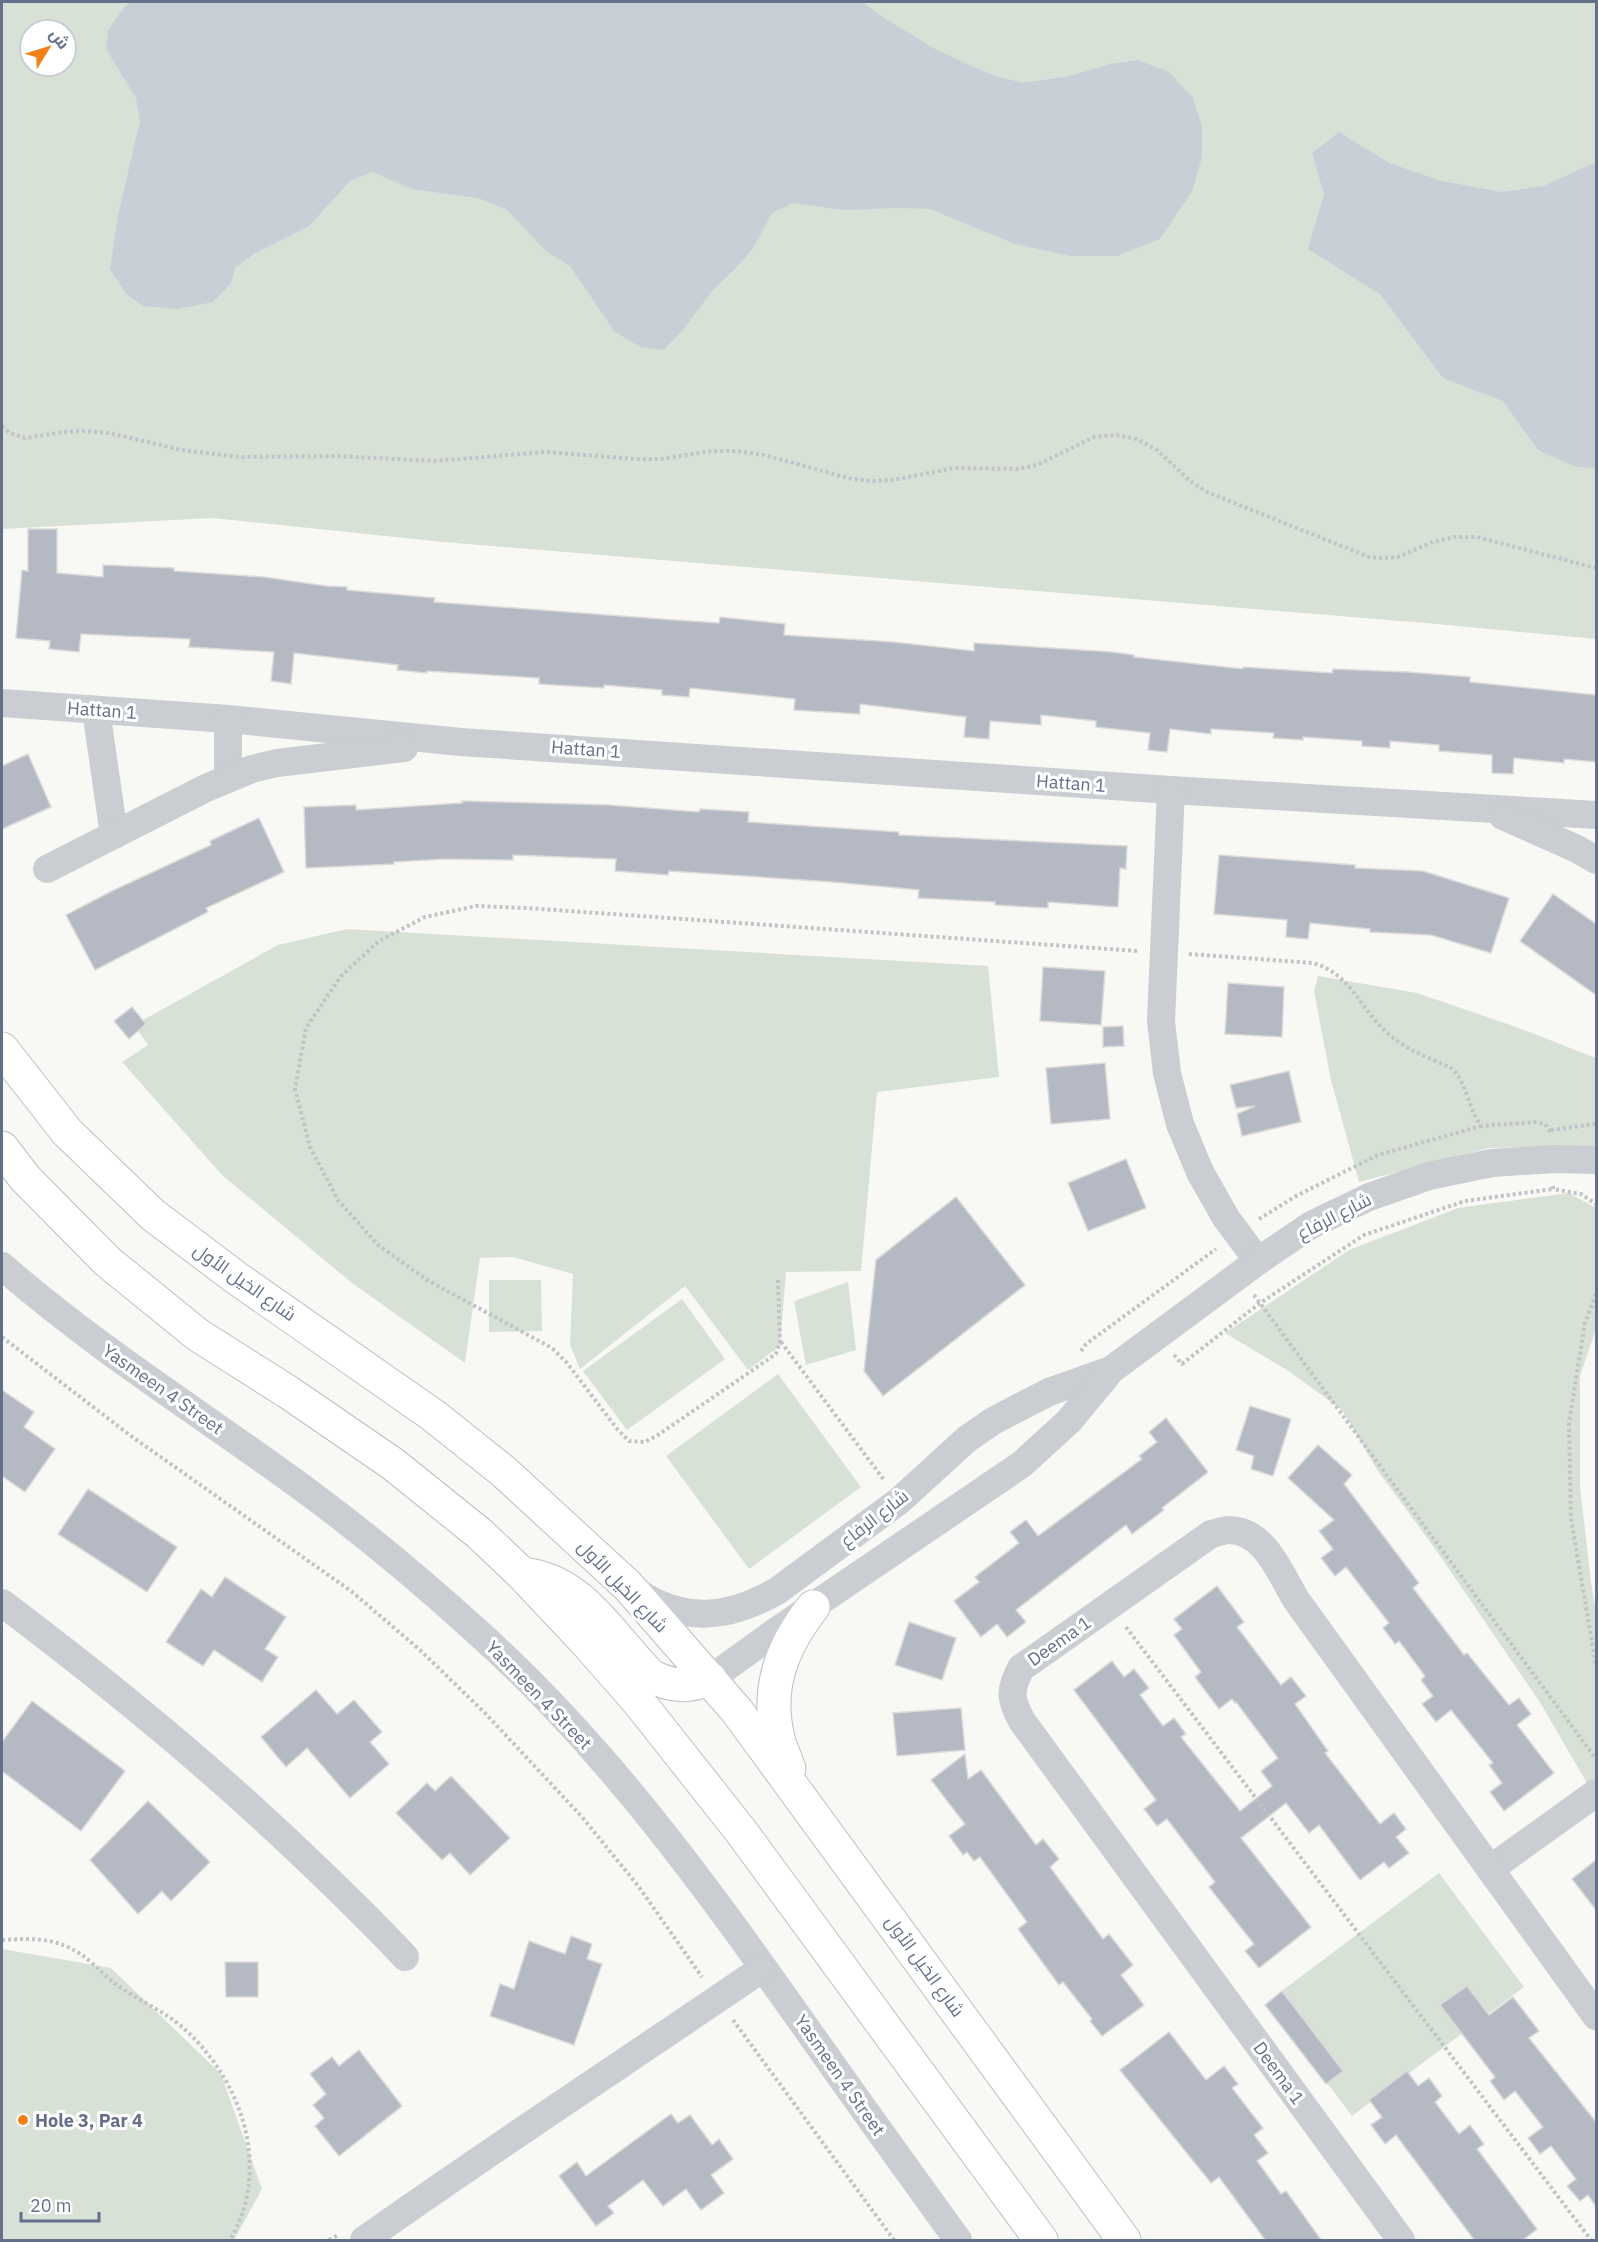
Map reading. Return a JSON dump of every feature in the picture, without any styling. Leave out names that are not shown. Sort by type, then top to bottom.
[{"type":"main road","name":"شارع الخيل الأول","points":[[2,1048],[67,1132],[153,1215],[235,1277],[434,1416],[503,1471],[628,1586],[737,1711],[1124,2241]]},
{"type":"main road","points":[[2,1148],[25,1178],[108,1262],[198,1335],[288,1392],[393,1464],[480,1534],[522,1574],[638,1701],[726,1812],[1041,2241]]},
{"type":"main road","points":[[522,1574],[540,1576],[558,1583],[574,1594],[651,1676],[665,1683],[681,1686],[710,1679]]},
{"type":"main road","points":[[796,1790],[780,1743],[775,1720],[774,1696],[777,1672],[785,1648],[797,1626],[813,1607]]},
{"type":"street","name":"Hattan 1","points":[[2,703],[228,719],[461,742],[1172,790],[1596,815]]},
{"type":"street","points":[[96,710],[114,835]]},
{"type":"street","points":[[228,719],[228,777]]},
{"type":"street","points":[[48,869],[228,777],[277,763],[461,742]]},
{"type":"street","points":[[1172,790],[1161,1021],[1167,1073],[1180,1124],[1200,1172],[1237,1233],[1249,1268]]},
{"type":"street","name":"Hattan 1","points":[[1484,808],[1577,849],[1596,860]]},
{"type":"street","name":"شارع الرفاع","points":[[710,1679],[1022,1464],[1069,1421],[1111,1370],[1311,1225],[1369,1197],[1429,1176],[1492,1164],[1556,1159],[1596,1160]]},
{"type":"street","name":"Yasmeen 4 Street","points":[[2,1266],[47,1305],[122,1363],[201,1415],[310,1493],[395,1560],[476,1630],[553,1706],[626,1786],[763,1968],[958,2241]]},
{"type":"street","name":"شارع الرفاع","points":[[628,1586],[648,1599],[679,1611],[720,1614],[740,1609],[777,1591],[888,1486],[958,1447],[993,1422],[1049,1392],[1111,1370]]},
{"type":"street","name":"Deema 1","points":[[1401,2241],[1022,1721],[1013,1704],[1012,1685],[1021,1668],[1211,1534],[1228,1530],[1247,1533],[1262,1544],[1296,1600],[1596,2016]]},
{"type":"street","points":[[2,1603],[129,1701],[232,1789],[367,1916],[405,1958]]},
{"type":"street","points":[[1490,1869],[1596,1793]]},
{"type":"street","points":[[364,2241],[474,2162],[763,1968]]},
{"type":"path","points":[[2,426],[9,433],[25,438],[63,432],[98,432],[182,450],[239,457],[326,456],[434,461],[546,452],[661,459],[712,451],[738,451],[872,481],[893,480],[955,468],[1018,469],[1037,465],[1094,437],[1116,435],[1137,440],[1157,450],[1189,480],[1207,492],[1369,557],[1398,557],[1433,542],[1454,537],[1477,537],[1596,568]]},
{"type":"path","points":[[778,1280],[780,1341],[778,1350],[772,1358],[658,1435],[645,1442],[629,1440],[618,1430],[567,1363],[552,1348],[427,1280],[378,1245],[338,1200],[310,1147],[295,1089],[306,1028],[341,976],[379,941],[426,918],[476,906],[1313,963],[1326,967],[1347,982],[1365,1010],[1391,1037],[1407,1048],[1454,1069],[1481,1126]]},
{"type":"path","points":[[1080,1352],[1086,1344],[1237,1233],[1296,1196],[1378,1155],[1481,1126],[1537,1122],[1545,1124],[1551,1130],[1556,1159],[1553,1190]]},
{"type":"path","points":[[1551,1130],[1596,1124]]},
{"type":"path","points":[[1159,1334],[1182,1364],[1260,1303],[1364,1235],[1465,1200],[1553,1190],[1581,1194],[1596,1204]]},
{"type":"path","points":[[1249,1268],[1260,1303],[1596,1759]]},
{"type":"path","points":[[1596,1294],[1585,1323],[1569,1423],[1572,1519],[1596,1665]]},
{"type":"path","points":[[2,1336],[131,1436],[351,1592],[420,1650],[485,1713],[582,1817],[639,1887],[894,2241]]},
{"type":"path","points":[[780,1341],[888,1486]]},
{"type":"path","points":[[1110,1606],[1591,2241]]},
{"type":"path","points":[[2,1941],[37,1938],[57,1942],[75,1950],[122,1989],[158,2009],[180,2025],[217,2065],[241,2111],[247,2135],[249,2160],[248,2186],[243,2210],[230,2241]]},
{"type":"shaded area","points":[[2,2],[1596,2],[1596,639],[443,542],[212,518],[2,529]]},
{"type":"shaded area","points":[[133,2],[862,2],[933,48],[989,74],[1023,83],[1070,76],[1110,64],[1137,60],[1168,71],[1193,98],[1202,127],[1202,157],[1192,191],[1160,239],[1117,256],[1071,256],[1015,244],[930,209],[844,210],[793,203],[772,213],[753,248],[712,291],[682,331],[664,350],[640,347],[614,331],[570,266],[547,252],[506,209],[478,198],[411,189],[373,172],[351,180],[309,226],[255,253],[235,268],[231,283],[213,302],[178,309],[143,306],[126,294],[110,269],[118,215],[140,121],[136,98],[106,49],[108,30],[126,5]]},
{"type":"shaded area","points":[[1339,132],[1389,163],[1442,181],[1501,192],[1544,186],[1596,162],[1596,469],[1574,466],[1538,450],[1503,401],[1443,378],[1381,295],[1308,249],[1324,194],[1312,153]]},
{"type":"shaded area","points":[[347,929],[988,966],[999,1077],[877,1092],[861,1271],[786,1272],[780,1346],[748,1370],[685,1286],[580,1369],[570,1345],[573,1274],[513,1257],[480,1258],[465,1363],[352,1283],[222,1175],[122,1062],[148,1045],[134,1025],[278,945]]},
{"type":"shaded area","points":[[1318,976],[1417,993],[1516,1027],[1596,1058],[1596,1146],[1489,1148],[1359,1182],[1331,1080],[1314,991]]},
{"type":"shaded area","points":[[1569,1193],[1596,1208],[1596,1329],[1580,1376],[1580,1487],[1596,1613],[1596,1786],[1591,1790],[1541,1704],[1436,1550],[1378,1471],[1342,1410],[1290,1372],[1225,1333],[1349,1250],[1458,1208]]},
{"type":"shaded area","points":[[489,1280],[541,1280],[542,1331],[489,1332]]},
{"type":"shaded area","points":[[848,1282],[856,1350],[806,1365],[794,1301]]},
{"type":"shaded area","points":[[682,1299],[725,1359],[627,1430],[583,1371]]},
{"type":"shaded area","points":[[778,1374],[861,1487],[749,1569],[666,1456]]},
{"type":"shaded area","points":[[1439,1873],[1524,1987],[1352,2116],[1267,2002]]},
{"type":"shaded area","points":[[2,1949],[111,1968],[221,2074],[262,2189],[234,2240],[2,2240]]},
{"type":"building","points":[[28,529],[57,529],[57,573],[103,577],[103,565],[174,568],[174,571],[264,577],[347,587],[347,590],[435,598],[434,602],[719,623],[720,617],[785,624],[784,635],[893,642],[974,651],[974,643],[1112,652],[1134,655],[1134,657],[1243,669],[1243,667],[1332,673],[1333,669],[1407,672],[1470,677],[1470,682],[1596,695],[1596,762],[1564,759],[1564,763],[1514,758],[1513,774],[1492,773],[1492,755],[1439,751],[1439,745],[1390,741],[1390,748],[1362,746],[1362,741],[1303,737],[1303,740],[1273,738],[1274,733],[1211,729],[1211,734],[1170,729],[1167,752],[1148,750],[1150,733],[1096,727],[1096,721],[1041,715],[1041,725],[990,721],[989,739],[964,737],[966,717],[860,704],[860,714],[794,710],[795,699],[690,688],[689,697],[662,695],[662,690],[604,685],[604,688],[539,684],[539,678],[397,670],[398,665],[294,653],[291,684],[271,681],[274,652],[189,647],[190,639],[81,634],[79,652],[49,649],[50,641],[16,638],[22,570],[28,571]]},
{"type":"building","points":[[28,754],[51,807],[2,829],[2,766]]},
{"type":"building","points":[[462,801],[609,805],[699,812],[700,809],[749,812],[748,822],[899,832],[899,835],[1127,846],[1126,869],[1120,868],[1118,907],[1048,902],[1048,908],[995,905],[995,902],[918,898],[919,890],[833,882],[669,871],[668,875],[615,871],[616,859],[513,855],[513,860],[445,859],[306,868],[304,807],[356,805],[356,810],[462,803]]},
{"type":"building","points":[[259,818],[284,872],[206,908],[208,912],[95,970],[66,915],[211,845],[210,841]]},
{"type":"building","points":[[1219,855],[1355,865],[1355,868],[1423,871],[1509,898],[1491,953],[1431,935],[1370,932],[1370,929],[1310,923],[1308,939],[1286,937],[1287,920],[1214,914]]},
{"type":"building","points":[[1553,894],[1596,924],[1596,995],[1520,941]]},
{"type":"building","points":[[1043,967],[1105,971],[1101,1025],[1040,1021]]},
{"type":"building","points":[[1228,983],[1284,987],[1282,1037],[1225,1034]]},
{"type":"building","points":[[132,1007],[146,1024],[129,1039],[114,1021]]},
{"type":"building","points":[[1123,1026],[1124,1046],[1103,1047],[1103,1027]]},
{"type":"building","points":[[1105,1063],[1110,1119],[1051,1124],[1046,1068]]},
{"type":"building","points":[[1289,1071],[1301,1122],[1242,1136],[1237,1114],[1255,1106],[1236,1108],[1230,1085]]},
{"type":"building","points":[[1126,1159],[1146,1208],[1088,1231],[1068,1183]]},
{"type":"building","points":[[956,1197],[1025,1285],[883,1396],[864,1371],[876,1260]]},
{"type":"building","points":[[2,1390],[34,1412],[24,1427],[55,1449],[25,1492],[2,1476]]},
{"type":"building","points":[[1250,1406],[1291,1419],[1273,1476],[1251,1469],[1254,1456],[1236,1450]]},
{"type":"building","points":[[1166,1418],[1208,1472],[1132,1534],[1126,1525],[1016,1610],[1026,1622],[1007,1637],[997,1624],[981,1637],[954,1601],[979,1582],[975,1577],[1019,1543],[1010,1532],[1026,1520],[1038,1536],[1142,1459],[1139,1456],[1157,1442],[1149,1432]]},
{"type":"building","points":[[1318,1445],[1352,1475],[1344,1484],[1419,1583],[1413,1588],[1464,1655],[1467,1653],[1509,1705],[1519,1698],[1531,1714],[1517,1725],[1554,1773],[1504,1811],[1490,1792],[1502,1783],[1489,1765],[1493,1763],[1451,1710],[1436,1722],[1422,1704],[1433,1696],[1421,1680],[1425,1676],[1399,1641],[1395,1644],[1383,1628],[1389,1623],[1346,1567],[1335,1576],[1321,1558],[1333,1549],[1319,1531],[1334,1520],[1288,1478]]},
{"type":"building","points":[[88,1489],[177,1547],[147,1592],[58,1534]]},
{"type":"building","points":[[225,1577],[286,1617],[265,1649],[278,1657],[262,1682],[214,1650],[203,1666],[166,1642],[201,1589],[212,1597]]},
{"type":"building","points":[[1217,1586],[1244,1622],[1237,1627],[1281,1685],[1291,1677],[1306,1696],[1295,1704],[1328,1751],[1325,1753],[1380,1824],[1394,1813],[1406,1829],[1396,1837],[1409,1853],[1389,1868],[1384,1862],[1360,1880],[1319,1825],[1309,1833],[1286,1803],[1241,1838],[1311,1927],[1259,1968],[1245,1951],[1254,1944],[1209,1887],[1215,1882],[1167,1819],[1157,1826],[1144,1809],[1156,1800],[1074,1690],[1112,1661],[1124,1677],[1134,1669],[1149,1688],[1140,1695],[1163,1726],[1174,1718],[1186,1734],[1181,1737],[1240,1811],[1272,1786],[1261,1771],[1278,1758],[1236,1702],[1232,1699],[1219,1709],[1195,1677],[1201,1672],[1174,1635],[1182,1629],[1174,1619]]},
{"type":"building","points":[[909,1622],[956,1638],[942,1680],[895,1665]]},
{"type":"building","points":[[316,1690],[337,1714],[354,1700],[382,1732],[370,1742],[389,1764],[350,1798],[307,1748],[286,1767],[261,1737]]},
{"type":"building","points":[[32,1701],[125,1771],[81,1831],[2,1771],[2,1742]]},
{"type":"building","points":[[961,1708],[965,1750],[897,1756],[893,1713]]},
{"type":"building","points":[[965,1754],[968,1779],[981,1770],[1036,1845],[1043,1839],[1059,1859],[1050,1867],[1103,1939],[1109,1934],[1133,1965],[1121,1975],[1144,2005],[1102,2036],[1090,2021],[1092,2019],[1063,1982],[1059,1985],[1018,1929],[1027,1922],[980,1857],[974,1861],[967,1852],[963,1855],[949,1836],[965,1824],[931,1780]]},
{"type":"building","points":[[451,1776],[510,1838],[470,1875],[450,1853],[442,1860],[396,1813],[427,1783],[435,1791]]},
{"type":"building","points":[[148,1801],[210,1862],[171,1901],[162,1891],[138,1914],[90,1860]]},
{"type":"building","points":[[1596,1860],[1596,1910],[1572,1879]]},
{"type":"building","points":[[571,1936],[592,1944],[587,1959],[602,1964],[574,2045],[490,2016],[500,1984],[514,1989],[529,1941],[565,1954]]},
{"type":"building","points":[[225,1962],[258,1962],[258,1997],[226,1997]]},
{"type":"building","points":[[1467,1986],[1489,2015],[1513,1997],[1539,2031],[1529,2038],[1596,2122],[1596,2207],[1588,2195],[1580,2201],[1567,2186],[1576,2179],[1551,2146],[1540,2154],[1528,2138],[1543,2127],[1515,2091],[1504,2100],[1490,2081],[1495,2077],[1440,2005]]},
{"type":"building","points":[[1282,1991],[1343,2071],[1326,2084],[1265,2005]]},
{"type":"building","points":[[1169,2032],[1206,2080],[1224,2066],[1238,2084],[1232,2088],[1263,2128],[1254,2135],[1268,2153],[1257,2161],[1281,2194],[1286,2191],[1322,2241],[1266,2241],[1219,2177],[1211,2183],[1120,2070]]},
{"type":"building","points":[[359,2050],[402,2106],[339,2156],[315,2126],[324,2118],[313,2105],[326,2094],[310,2074],[332,2057],[339,2066]]},
{"type":"building","points":[[1407,2071],[1418,2086],[1429,2078],[1442,2096],[1435,2102],[1459,2134],[1470,2125],[1484,2144],[1477,2149],[1537,2229],[1522,2241],[1475,2241],[1396,2135],[1385,2144],[1371,2125],[1382,2117],[1369,2100]]},
{"type":"building","points":[[671,2114],[678,2123],[690,2115],[712,2145],[719,2139],[733,2159],[711,2175],[724,2193],[701,2210],[686,2189],[663,2206],[643,2180],[608,2206],[614,2213],[596,2226],[559,2176],[577,2162],[586,2176]]},
{"type":"place","name":"Hole 3, Par 4","points":[[23,2120]]}]
